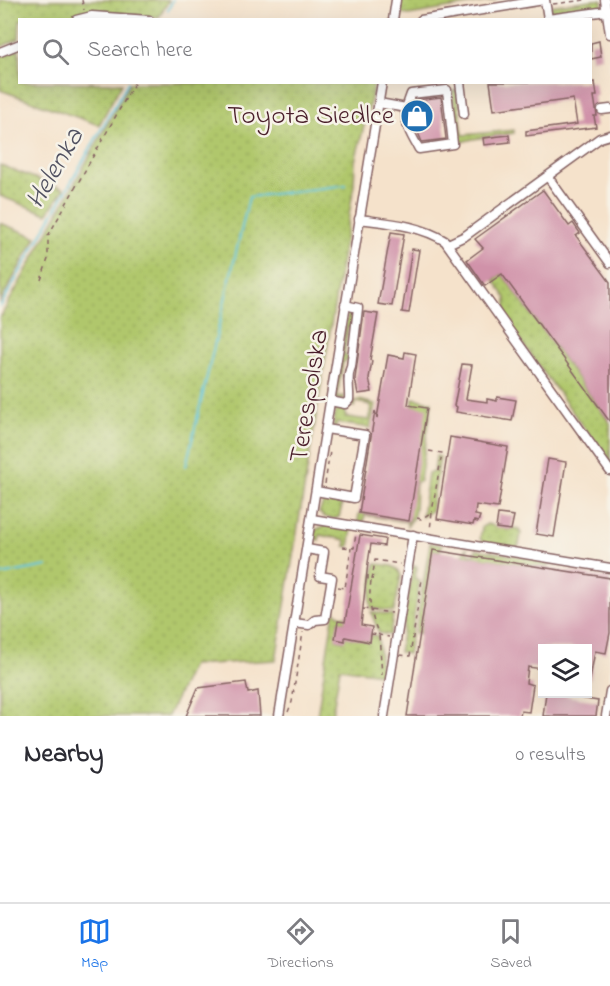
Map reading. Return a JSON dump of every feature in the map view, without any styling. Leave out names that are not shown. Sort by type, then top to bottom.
[{"type":"street","points":[[391,18],[396,0]]},
{"type":"street","points":[[450,17],[545,0],[548,18]]},
{"type":"street","points":[[605,0],[610,34]]},
{"type":"street","points":[[561,18],[607,11]]},
{"type":"street","points":[[0,52],[18,45]]},
{"type":"street","name":"Terespolska","points":[[279,716],[382,84]]},
{"type":"street","points":[[460,84],[464,114]]},
{"type":"street","points":[[447,90],[453,144],[419,149],[406,125],[406,108],[411,94],[447,90]]},
{"type":"street","points":[[379,102],[406,108]]},
{"type":"street","points":[[448,244],[465,236],[600,138],[610,135]]},
{"type":"street","points":[[548,177],[610,263]]},
{"type":"street","points":[[360,219],[415,228],[435,234],[448,244],[610,471]]},
{"type":"street","points":[[330,401],[345,404],[349,400],[348,376],[358,308],[345,305]]},
{"type":"street","points":[[316,491],[354,498],[364,435],[326,429]]},
{"type":"street","points":[[312,519],[610,568]]},
{"type":"street","points":[[384,716],[412,535]]},
{"type":"street","points":[[294,623],[309,625],[315,620],[326,619],[332,578],[320,576],[324,552],[307,549]]},
{"type":"street","points":[[606,716],[610,691]]},
{"type":"path","points":[[81,18],[82,0]]},
{"type":"path","points":[[41,280],[48,259],[48,236],[134,84]]},
{"type":"path","points":[[429,451],[442,453],[429,537]]},
{"type":"path","points":[[417,518],[421,519],[432,512]]},
{"type":"path","points":[[330,586],[345,588],[357,526]]},
{"type":"path","points":[[343,547],[351,548]]},
{"type":"path","points":[[382,676],[378,635],[368,599],[375,560],[408,565]]},
{"type":"path","points":[[368,575],[368,581],[371,581]]},
{"type":"path","points":[[394,654],[410,656],[422,579]]},
{"type":"path","points":[[363,609],[394,613]]},
{"type":"path","points":[[286,716],[292,702],[304,624]]},
{"type":"path","points":[[371,634],[390,637],[389,645]]},
{"type":"green space","points":[[0,0],[169,0],[159,17],[88,11],[68,18],[18,18],[18,39],[0,47]]},
{"type":"green space","points":[[400,0],[497,0],[409,15],[403,14],[398,8]]},
{"type":"green space","points":[[602,0],[602,6],[593,10],[592,5],[551,11],[550,6]]},
{"type":"green space","points":[[18,49],[18,84],[121,84],[99,125],[0,90],[0,57]]},
{"type":"green space","points":[[129,84],[374,84],[355,161],[354,185],[276,660],[192,665],[168,716],[0,716],[0,318]]},
{"type":"green space","points":[[457,90],[463,135],[514,130],[514,133],[461,142],[460,147],[452,91]]},
{"type":"green space","points":[[0,165],[64,189],[47,214],[0,196]]},
{"type":"green space","points":[[0,223],[36,237],[0,302]]},
{"type":"green space","points":[[502,274],[610,423],[610,463],[506,321],[506,298],[494,280]]},
{"type":"green space","points":[[353,309],[353,327],[348,327],[344,354],[349,356],[349,359],[343,362],[337,397],[343,396],[345,400],[337,400],[334,397],[348,312]]},
{"type":"green space","points":[[413,398],[432,402],[420,481],[416,482],[415,505],[411,522],[407,526],[407,522],[365,515],[363,523],[358,522],[359,513],[409,521]]},
{"type":"green space","points":[[359,400],[375,404],[370,428],[337,423],[336,427],[333,427],[336,405],[343,407],[346,417],[369,420],[371,405],[356,402],[354,407],[352,406],[352,402]]},
{"type":"green space","points":[[436,456],[440,457],[431,511],[422,517],[428,473],[434,472]]},
{"type":"green space","points":[[324,501],[340,503],[342,506],[339,517],[329,518],[319,513]]},
{"type":"green space","points":[[487,524],[511,530],[512,528],[519,529],[521,533],[519,545],[516,548],[484,543],[480,538],[482,527]]},
{"type":"green space","points":[[327,525],[352,529],[349,547],[345,546],[346,540],[320,535],[319,540],[314,539],[315,530]]},
{"type":"green space","points":[[430,543],[442,545],[440,551],[433,550],[420,633],[415,633]]},
{"type":"green space","points":[[467,547],[468,553],[475,554],[476,549],[547,561],[549,568],[463,555]]},
{"type":"green space","points":[[375,564],[391,566],[397,569],[401,576],[394,612],[371,608],[370,599]]},
{"type":"green space","points":[[413,566],[417,567],[415,579],[420,580],[408,654],[399,652]]},
{"type":"green space","points":[[334,610],[339,615],[348,617],[347,623],[338,621],[336,639],[344,641],[346,636],[369,642],[371,635],[378,636],[381,674],[340,668],[332,716],[317,716]]},
{"type":"green space","points":[[371,612],[393,615],[390,635],[379,633]]},
{"type":"building","points":[[599,41],[601,57],[592,59],[592,43]]},
{"type":"building","points":[[595,82],[596,127],[526,136],[526,131],[577,124],[573,99],[494,110],[490,84],[592,84]]},
{"type":"building","points":[[441,97],[446,139],[422,142],[412,118],[412,109],[416,100]]},
{"type":"building","points":[[509,135],[510,142],[484,145],[483,138]]},
{"type":"building","points":[[543,190],[569,226],[573,223],[580,233],[576,236],[610,282],[610,422],[502,274],[485,286],[467,260],[483,248],[475,239]]},
{"type":"building","points":[[391,232],[404,234],[392,306],[378,304]]},
{"type":"building","points":[[412,249],[419,250],[409,313],[402,312]]},
{"type":"building","points":[[364,312],[378,314],[370,360],[372,361],[369,378],[372,392],[358,394],[355,379]]},
{"type":"building","points":[[405,352],[416,354],[408,405],[427,408],[409,521],[359,513],[375,411],[377,418],[388,355],[404,358]]},
{"type":"building","points":[[462,364],[472,365],[466,399],[487,402],[487,399],[497,401],[497,397],[516,400],[512,421],[456,412],[457,407],[454,406]]},
{"type":"building","points":[[450,437],[508,447],[498,508],[476,505],[475,515],[480,516],[478,522],[474,521],[473,525],[437,519]]},
{"type":"building","points":[[548,459],[566,462],[554,537],[536,534]]},
{"type":"building","points":[[498,514],[514,516],[511,530],[496,528]]},
{"type":"building","points":[[360,535],[385,539],[384,546],[371,544],[368,563],[361,625],[372,627],[370,642],[345,637],[345,641],[335,639],[338,621],[345,622]]},
{"type":"building","points":[[433,550],[610,578],[610,633],[606,653],[595,651],[592,668],[592,644],[538,644],[538,668],[528,667],[526,683],[533,685],[529,712],[521,711],[520,716],[407,716]]},
{"type":"building","points":[[246,682],[248,693],[258,691],[260,716],[186,716],[198,688]]},
{"type":"building","points":[[545,698],[579,698],[598,701],[596,716],[543,716]]},
{"type":"waterway","name":"Helenka","points":[[168,10],[173,0]]},
{"type":"waterway","name":"Helenka","points":[[0,307],[127,84]]},
{"type":"waterway","points":[[186,466],[249,197],[346,185]]},
{"type":"waterway","points":[[0,575],[47,566]]},
{"type":"place","name":"Toyota Siedlce","points":[[417,116]]}]
